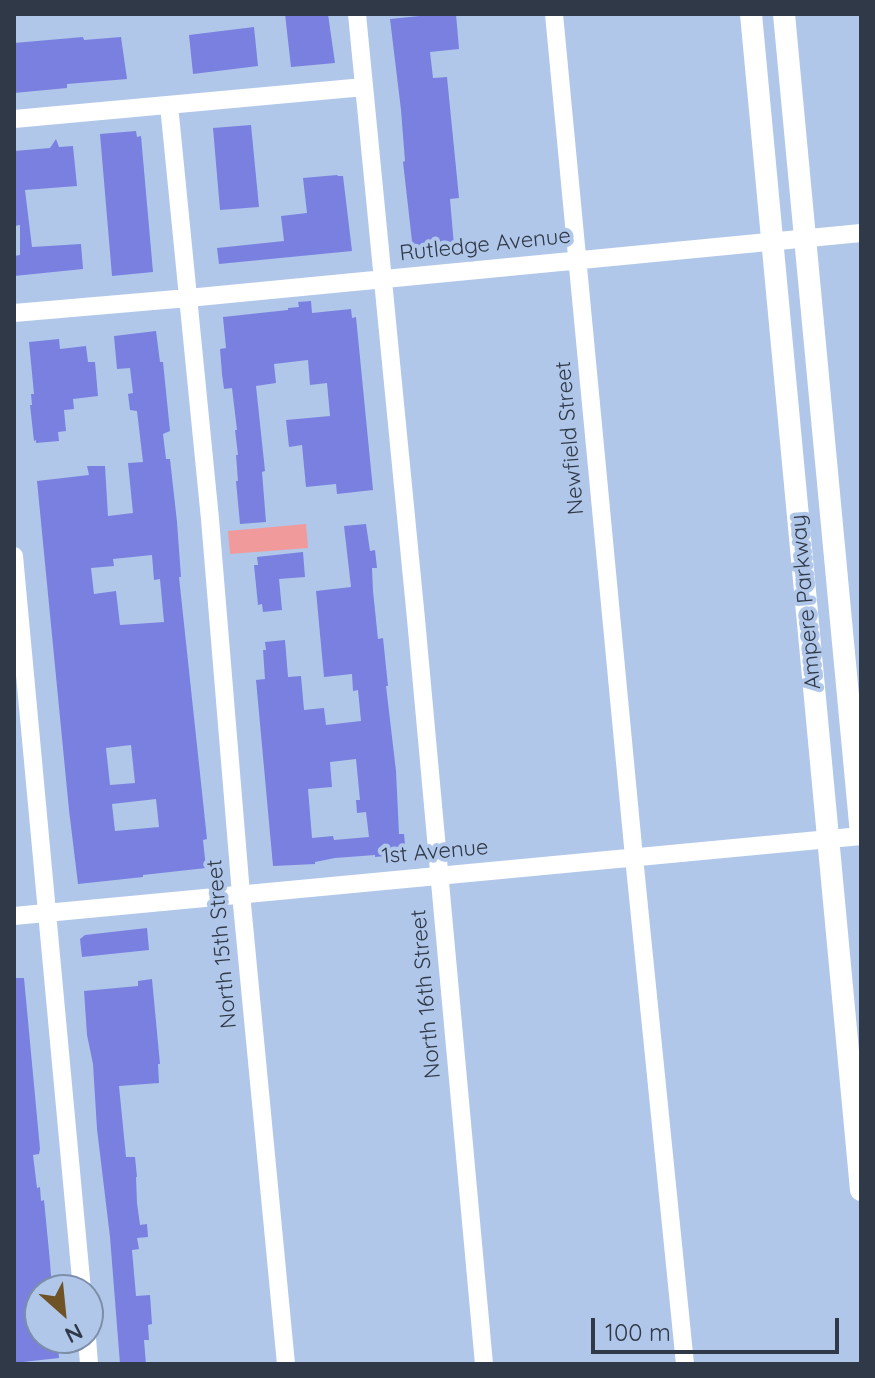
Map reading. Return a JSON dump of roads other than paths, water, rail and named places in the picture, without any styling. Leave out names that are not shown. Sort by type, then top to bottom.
[{"type":"street","name":"North 16th Street","points":[[357,14],[484,1364]]},
{"type":"street","name":"Newfield Street","points":[[554,14],[685,1364]]},
{"type":"street","name":"Ampere Parkway","points":[[751,14],[861,1190]]},
{"type":"street","name":"Ampere Parkway","points":[[784,14],[861,835]]},
{"type":"street","points":[[14,119],[364,87]]},
{"type":"street","name":"North 15th Street","points":[[169,105],[210,519],[241,894],[286,1364]]},
{"type":"street","name":"Rutledge Avenue","points":[[14,313],[861,233]]},
{"type":"street","points":[[14,556],[81,1274]]},
{"type":"street","name":"1st Avenue","points":[[14,916],[861,835]]}]
